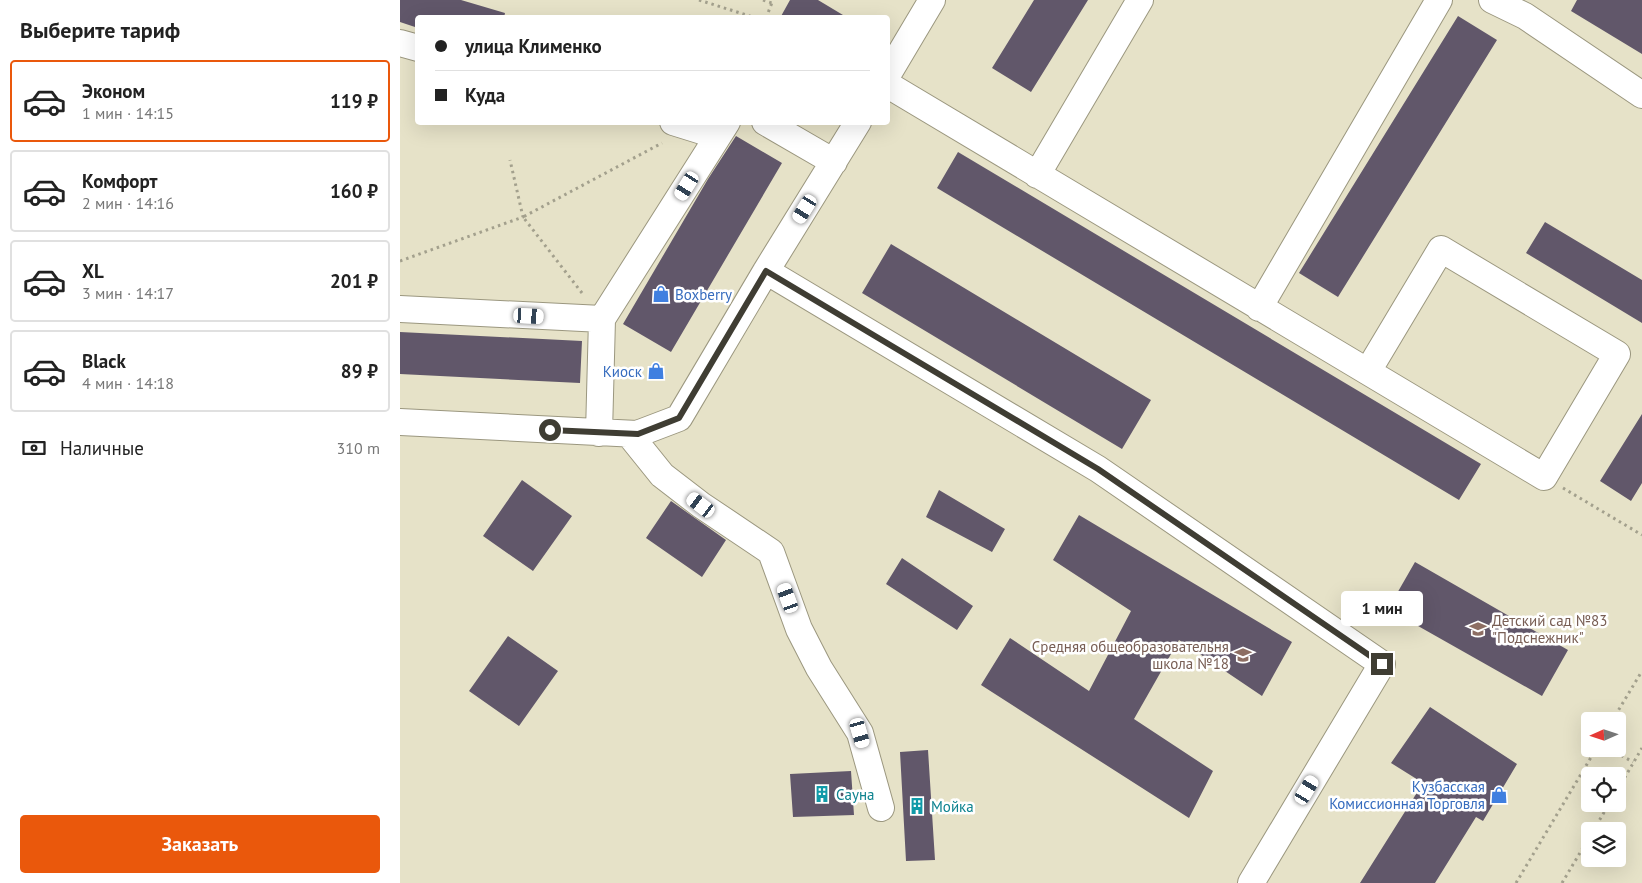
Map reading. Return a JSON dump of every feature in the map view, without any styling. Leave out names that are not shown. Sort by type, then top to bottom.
[{"type":"street","points":[[890,71],[931,0]]},
{"type":"street","points":[[1037,175],[1140,0]]},
{"type":"street","points":[[1259,308],[1439,0]]},
{"type":"street","points":[[1492,0],[1530,8],[1642,95]]},
{"type":"street","points":[[400,43],[415,47]]},
{"type":"street","points":[[890,86],[1544,477],[1618,354],[1441,249],[1368,371]]},
{"type":"street","points":[[599,433],[602,319],[723,129],[682,125]]},
{"type":"street","points":[[769,125],[834,162]]},
{"type":"street","points":[[400,422],[638,434],[679,418],[766,271],[856,125]]},
{"type":"street","points":[[766,271],[1098,469],[1382,664],[1252,883]]},
{"type":"street","points":[[400,310],[602,319]]},
{"type":"street","points":[[629,434],[662,475],[701,505],[771,552],[799,629],[819,668],[860,733],[881,808]]},
{"type":"path","points":[[699,0],[746,15]]},
{"type":"path","points":[[762,0],[773,2],[767,15]]},
{"type":"path","points":[[400,261],[523,217],[682,125]]},
{"type":"path","points":[[510,160],[523,217],[602,319]]},
{"type":"path","points":[[1544,477],[1642,535]]},
{"type":"path","points":[[1617,712],[1642,671]]},
{"type":"path","points":[[1626,775],[1642,748]]},
{"type":"path","points":[[1516,883],[1591,758]]},
{"type":"path","points":[[1626,758],[1633,762]]},
{"type":"path","points":[[1562,883],[1581,851]]},
{"type":"building","points":[[400,0],[461,0],[505,13],[505,15],[415,15],[415,27],[400,22]]},
{"type":"building","points":[[790,0],[818,0],[843,15],[782,15]]},
{"type":"building","points":[[1034,0],[1088,0],[1031,92],[992,68]]},
{"type":"building","points":[[1577,0],[1642,0],[1642,54],[1571,11]]},
{"type":"building","points":[[1458,16],[1497,40],[1338,297],[1299,273]]},
{"type":"building","points":[[736,136],[782,163],[671,352],[623,324],[708,179]]},
{"type":"building","points":[[958,152],[1481,464],[1459,500],[937,188]]},
{"type":"building","points":[[1545,222],[1642,280],[1642,323],[1526,253]]},
{"type":"building","points":[[891,244],[1151,400],[1122,449],[862,293]]},
{"type":"building","points":[[400,332],[582,341],[580,383],[400,374]]},
{"type":"building","points":[[1642,414],[1642,483],[1631,501],[1600,481]]},
{"type":"building","points":[[522,480],[572,516],[533,571],[483,536]]},
{"type":"building","points":[[939,490],[1005,529],[992,552],[926,517]]},
{"type":"building","points":[[671,501],[726,540],[702,577],[646,538]]},
{"type":"building","name":"Средняя общеобразовательня школа №18","points":[[1079,515],[1292,642],[1262,696],[1179,640],[1134,719],[1213,771],[1189,818],[981,685],[1010,638],[1089,691],[1131,611],[1053,560]]},
{"type":"building","points":[[902,558],[973,606],[957,630],[886,584]]},
{"type":"building","name":"Детский сад №83 \"Подснежник\"","points":[[1415,562],[1568,650],[1542,696],[1388,609]]},
{"type":"building","points":[[508,636],[558,671],[519,726],[469,691]]},
{"type":"building","points":[[1430,707],[1517,764],[1483,821],[1476,817],[1435,883],[1360,883],[1423,783],[1391,763]]},
{"type":"building","name":"Мойка","points":[[928,750],[935,860],[906,861],[900,752]]},
{"type":"building","name":"Сауна","points":[[851,771],[854,815],[793,817],[790,774]]},
{"type":"place","name":"Boxberry","points":[[661,294]]},
{"type":"place","name":"Киоск","points":[[656,371]]},
{"type":"place","name":"Детский сад №83 \"Подснежник\"","points":[[1478,629]]},
{"type":"place","name":"Средняя общеобразовательня школа №18","points":[[1243,655]]},
{"type":"place","name":"Сауна","points":[[822,794]]},
{"type":"place","name":"Кузбасская Комиссионная Торговля","points":[[1499,795]]},
{"type":"place","name":"Мойка","points":[[917,806]]},
{"type":"route","points":[[550,430],[638,434],[679,418],[766,271],[1098,469],[1382,664]]}]
